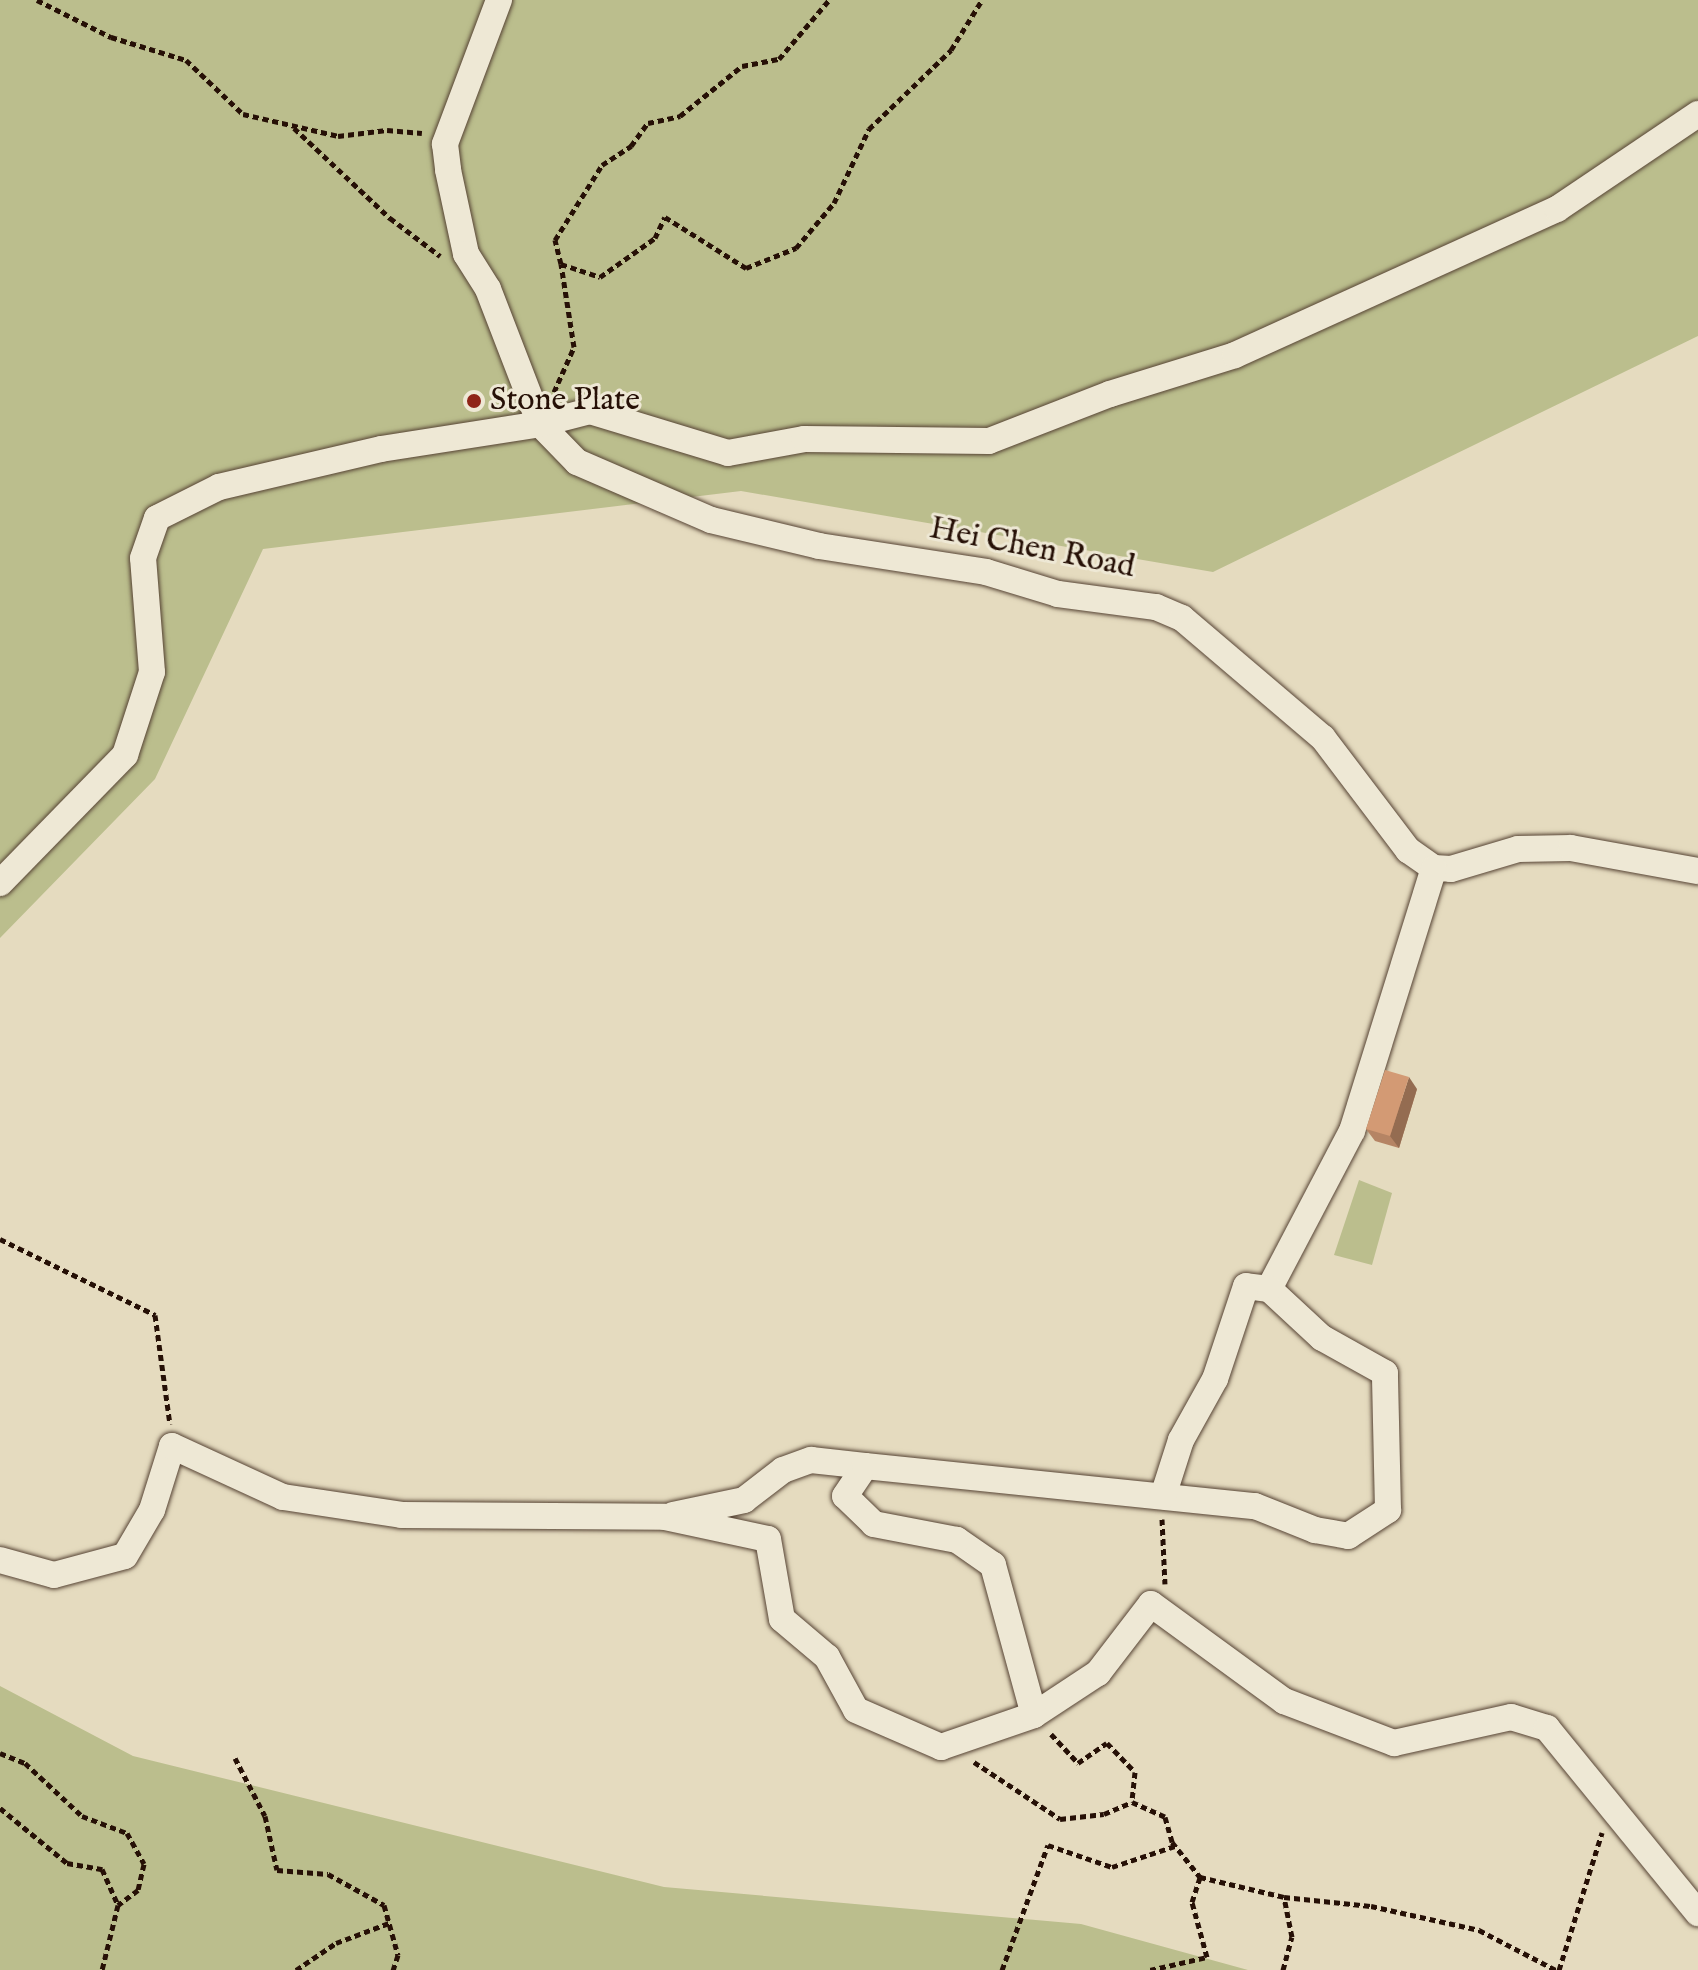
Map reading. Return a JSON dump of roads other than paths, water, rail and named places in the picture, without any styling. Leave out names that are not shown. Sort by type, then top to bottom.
[{"type":"street","points":[[499,0],[445,144],[466,254],[488,289],[540,424]]},
{"type":"street","points":[[0,883],[125,755],[152,672],[143,558],[157,518],[219,487],[381,449],[540,424],[590,411],[728,453],[804,439],[989,441],[1110,394],[1235,355],[1557,209],[1698,114]]},
{"type":"street","name":"Hei Chen Road","points":[[540,424],[577,462],[711,520],[819,546],[986,572],[1058,594],[1156,607],[1182,618],[1323,738],[1408,850],[1434,868]]},
{"type":"street","points":[[1269,1289],[1352,1131],[1434,868],[1451,869],[1518,849],[1571,848],[1698,871]]},
{"type":"street","points":[[665,1517],[744,1500],[783,1470],[811,1460],[1255,1506],[1315,1530],[1348,1536],[1388,1510],[1385,1373],[1322,1338],[1269,1289],[1246,1286],[1215,1379],[1181,1440],[1163,1496]]},
{"type":"street","points":[[0,1560],[54,1575],[125,1556],[152,1510],[172,1446],[283,1497],[402,1515],[665,1517],[768,1539],[782,1619],[827,1657],[856,1710],[941,1747],[1034,1715],[1098,1673],[1151,1604],[1284,1701],[1394,1743],[1511,1717],[1547,1728],[1610,1810],[1698,1913]]},
{"type":"street","points":[[865,1466],[845,1496],[874,1524],[957,1540],[993,1565],[1034,1715]]},
{"type":"place","name":"Stone Plate","points":[[474,401]]}]
